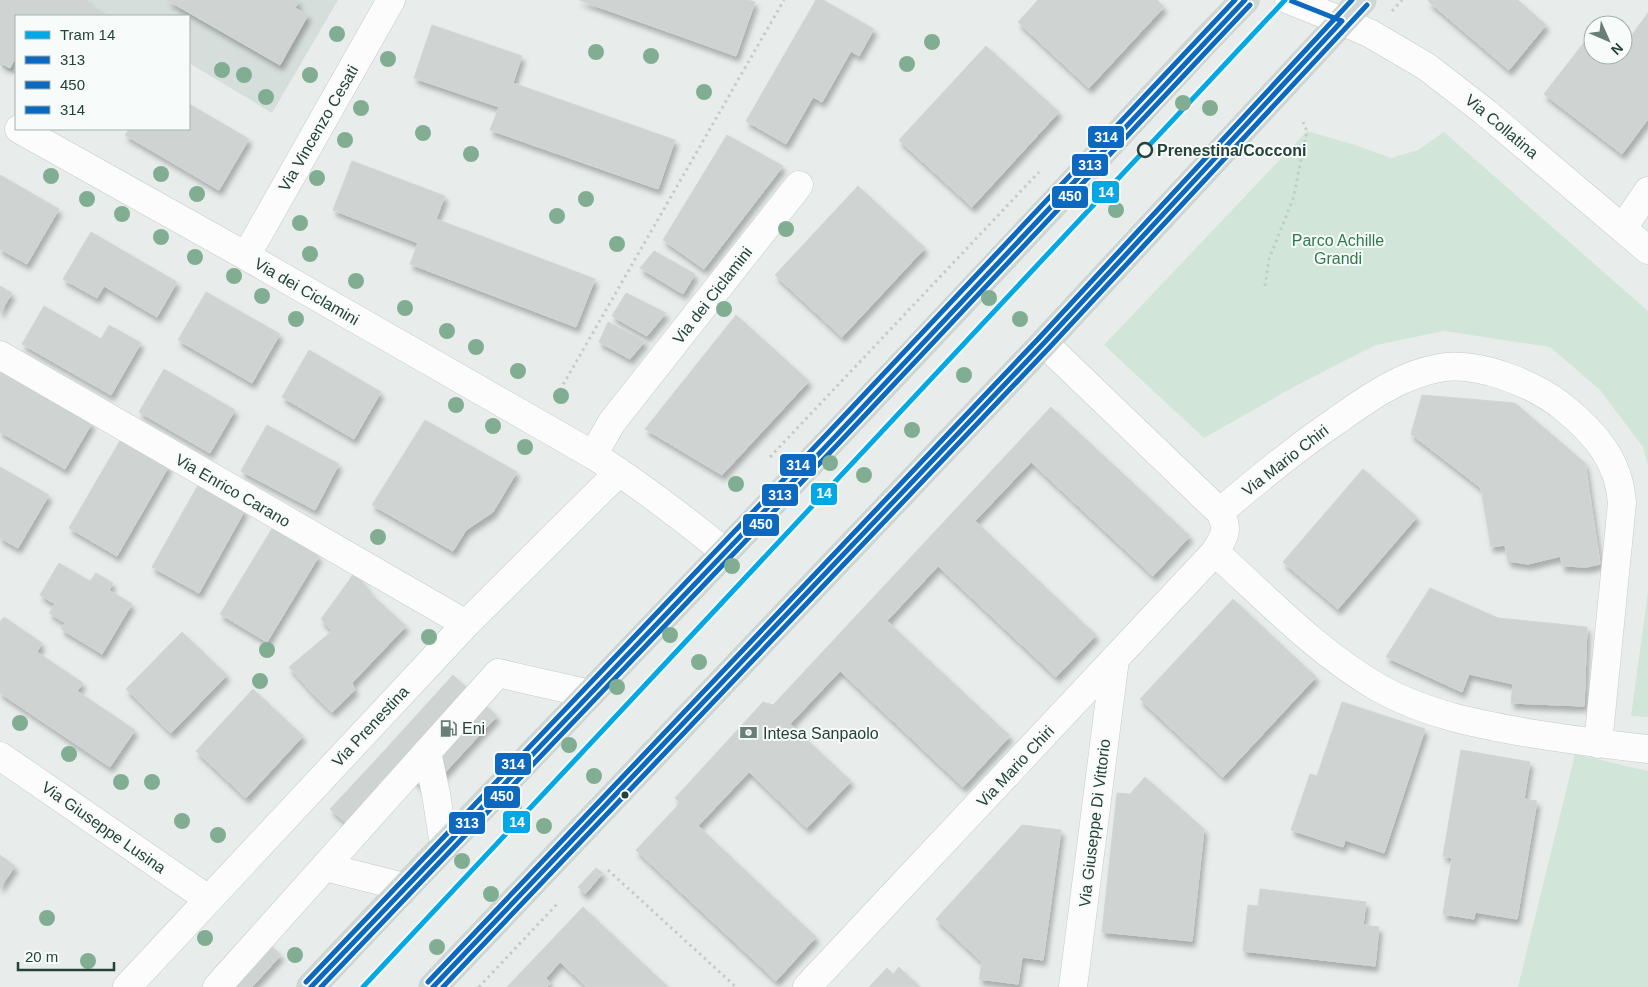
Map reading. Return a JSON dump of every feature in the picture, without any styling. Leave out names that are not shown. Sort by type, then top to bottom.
[{"type":"main road","points":[[311,987],[404,887],[725,552],[1245,0]]},
{"type":"main road","points":[[433,987],[1044,343],[1362,0]]},
{"type":"street","name":"Via Vincenzo Cesati","points":[[246,256],[391,0]]},
{"type":"street","name":"Via Collatina","points":[[1289,0],[1342,21],[1402,51],[1454,86],[1648,250]]},
{"type":"street","name":"Via dei Ciclamini","points":[[0,118],[15,126]]},
{"type":"street","name":"Via dei Ciclamini","points":[[22,130],[246,256],[592,455],[674,510],[725,552]]},
{"type":"street","name":"Via dei Ciclamini","points":[[592,455],[612,422],[799,185]]},
{"type":"street","points":[[1623,228],[1648,191]]},
{"type":"street","points":[[1044,343],[1220,512]]},
{"type":"street","name":"Via Enrico Carano","points":[[0,356],[466,624]]},
{"type":"street","name":"Via Mario Chiri","points":[[808,987],[1215,552],[1226,532],[1224,520],[1220,512],[1310,439],[1356,407],[1404,379],[1422,372],[1440,368],[1459,367],[1492,371],[1535,390],[1557,402],[1588,429],[1600,443],[1618,474],[1622,503],[1598,744]]},
{"type":"street","name":"Via Prenestina","points":[[127,987],[466,624],[619,472]]},
{"type":"street","points":[[1215,552],[1314,642],[1341,663],[1394,696],[1467,722],[1598,744],[1648,749]]},
{"type":"street","name":"Via Giuseppe Di Vittorio","points":[[1073,987],[1115,659]]},
{"type":"street","points":[[217,987],[498,673],[590,694]]},
{"type":"street","points":[[427,752],[444,846]]},
{"type":"street","name":"Via Giuseppe Lusina","points":[[0,756],[208,899]]},
{"type":"street","points":[[325,867],[404,887]]},
{"type":"path","points":[[560,390],[784,0]]},
{"type":"path","points":[[1265,286],[1269,260],[1293,199],[1306,131],[1303,122]]},
{"type":"path","points":[[769,458],[1042,168]]},
{"type":"path","points":[[608,870],[736,987]]},
{"type":"shaded area","points":[[0,0],[338,0],[272,113],[190,64],[190,15],[15,15],[15,74],[0,65]]},
{"type":"green space","name":"Parco Achille Grandi","points":[[1307,131],[1391,158],[1418,150],[1444,132],[1648,311],[1648,465],[1643,447],[1600,390],[1550,347],[1444,331],[1376,345],[1301,383],[1204,438],[1104,345]]},
{"type":"green space","points":[[1648,591],[1648,717],[1631,716],[1647,599]]},
{"type":"green space","points":[[1575,754],[1648,771],[1648,987],[1518,987]]},
{"type":"building","points":[[0,0],[88,0],[86,3],[108,15],[15,15],[15,59],[10,68],[0,63]]},
{"type":"building","points":[[167,0],[299,0],[295,8],[308,15],[280,65]]},
{"type":"building","points":[[579,0],[748,0],[755,2],[736,56]]},
{"type":"building","points":[[816,0],[823,0],[874,29],[859,56],[851,51],[822,102],[813,97],[786,144],[746,121]]},
{"type":"building","points":[[1038,0],[1157,0],[1164,7],[1089,88],[1018,22]]},
{"type":"building","points":[[1429,0],[1518,0],[1546,25],[1509,70]]},
{"type":"building","points":[[1648,13],[1648,119],[1622,154],[1544,94],[1583,44],[1583,65],[1633,65],[1633,33]]},
{"type":"building","points":[[432,25],[522,56],[513,83],[675,140],[658,189],[490,130],[499,107],[414,78]]},
{"type":"building","points":[[986,46],[1059,112],[972,207],[899,140]]},
{"type":"building","points":[[190,105],[249,139],[219,190],[125,135],[128,130],[190,130]]},
{"type":"building","points":[[727,135],[783,166],[704,269],[663,240]]},
{"type":"building","points":[[352,161],[445,196],[436,219],[595,279],[576,327],[410,264],[418,243],[333,210]]},
{"type":"building","points":[[0,175],[59,209],[27,264],[0,249]]},
{"type":"building","points":[[858,186],[925,248],[842,337],[775,275]]},
{"type":"building","points":[[91,232],[177,282],[157,317],[104,286],[97,298],[63,279]]},
{"type":"building","points":[[654,251],[695,274],[683,294],[640,268]]},
{"type":"building","points":[[0,286],[12,293],[0,313]]},
{"type":"building","points":[[206,292],[280,334],[252,383],[178,340]]},
{"type":"building","points":[[626,293],[666,313],[647,336],[612,316]]},
{"type":"building","points":[[44,306],[101,339],[109,325],[141,343],[111,395],[22,344]]},
{"type":"building","points":[[736,315],[809,381],[722,475],[645,429]]},
{"type":"building","points":[[608,322],[645,341],[630,359],[599,342]]},
{"type":"building","points":[[309,350],[381,392],[354,439],[282,397]]},
{"type":"building","points":[[164,369],[235,410],[210,453],[139,412]]},
{"type":"building","points":[[2,371],[92,423],[65,469],[0,432],[0,374]]},
{"type":"building","points":[[1422,395],[1515,403],[1585,463],[1600,564],[1587,567],[1562,566],[1561,556],[1528,564],[1508,561],[1505,545],[1491,547],[1481,488],[1411,434]]},
{"type":"building","points":[[1051,407],[1190,536],[1153,576],[1031,462],[975,521],[1096,635],[1056,677],[938,566],[887,621],[1010,736],[963,787],[840,671],[790,724],[851,781],[807,828],[749,772],[698,826],[816,937],[776,981],[636,850],[680,803],[675,798],[763,702],[773,705]]},
{"type":"building","points":[[425,420],[517,472],[493,512],[466,530],[453,551],[372,505]]},
{"type":"building","points":[[267,425],[339,464],[315,510],[241,471]]},
{"type":"building","points":[[121,439],[169,466],[117,556],[69,528]]},
{"type":"building","points":[[0,467],[49,495],[18,548],[0,538]]},
{"type":"building","points":[[1363,469],[1417,517],[1338,609],[1283,562]]},
{"type":"building","points":[[198,485],[245,510],[199,593],[152,567]]},
{"type":"building","points":[[273,527],[319,556],[267,642],[220,614]]},
{"type":"building","points":[[59,563],[90,581],[96,573],[113,583],[109,590],[132,604],[102,654],[61,629],[65,623],[49,613],[55,604],[40,595]]},
{"type":"building","points":[[355,572],[374,597],[406,626],[352,683],[355,690],[332,712],[289,667],[332,631],[321,619]]},
{"type":"building","points":[[1430,588],[1498,618],[1587,627],[1584,706],[1511,703],[1513,684],[1469,674],[1462,692],[1386,657]]},
{"type":"building","points":[[1233,599],[1316,677],[1223,777],[1140,699]]},
{"type":"building","points":[[4,617],[42,643],[37,652],[83,683],[77,691],[135,730],[110,767],[0,693],[0,622]]},
{"type":"building","points":[[182,632],[227,675],[171,733],[126,689]]},
{"type":"building","points":[[453,675],[497,716],[427,792],[384,751]]},
{"type":"building","points":[[253,689],[303,736],[246,798],[196,751]]},
{"type":"building","points":[[1342,702],[1425,729],[1384,853],[1345,840],[1343,847],[1291,830],[1310,774],[1317,776]]},
{"type":"building","points":[[1461,750],[1530,762],[1524,799],[1537,801],[1517,919],[1475,912],[1474,919],[1443,914],[1452,858],[1443,856]]},
{"type":"building","points":[[384,751],[404,770],[351,827],[330,809]]},
{"type":"building","points":[[1145,777],[1204,829],[1192,941],[1102,932],[1117,793],[1130,794]]},
{"type":"building","points":[[1022,825],[1061,830],[1043,960],[1022,957],[1018,984],[979,979],[982,962],[936,919]]},
{"type":"building","points":[[0,855],[15,866],[0,888]]},
{"type":"building","points":[[596,868],[603,873],[585,894],[578,887]]},
{"type":"building","points":[[1260,889],[1366,902],[1363,925],[1379,927],[1375,966],[1243,951],[1248,905],[1258,906]]},
{"type":"building","points":[[583,907],[668,987],[587,987],[560,962],[546,978],[550,983],[547,987],[507,987]]},
{"type":"building","points":[[251,928],[281,955],[252,987],[232,987],[213,970]]},
{"type":"building","points":[[899,967],[920,987],[869,987],[887,968],[893,974]]},
{"type":"tram line","name":"14","points":[[363,987],[1285,0]]},
{"type":"transit line","name":"314","points":[[306,982],[827,434],[1235,0]]},
{"type":"transit line","name":"313","points":[[311,987],[833,439],[1245,0]]},
{"type":"transit line","name":"313","points":[[1289,0],[1342,21]]},
{"type":"transit line","name":"314","points":[[428,982],[1039,338],[1352,0]]},
{"type":"transit line","name":"450","points":[[321,987],[838,444],[1250,5]]},
{"type":"transit line","name":"450","points":[[443,987],[1049,348],[1367,5]]},
{"type":"transit line","name":"313","points":[[433,987],[1044,343],[1342,21]]},
{"type":"place","name":"Prenestina/Cocconi","points":[[1145,150]]},
{"type":"place","name":"Eni","points":[[448,728]]},
{"type":"place","name":"Intesa Sanpaolo","points":[[749,733]]}]
